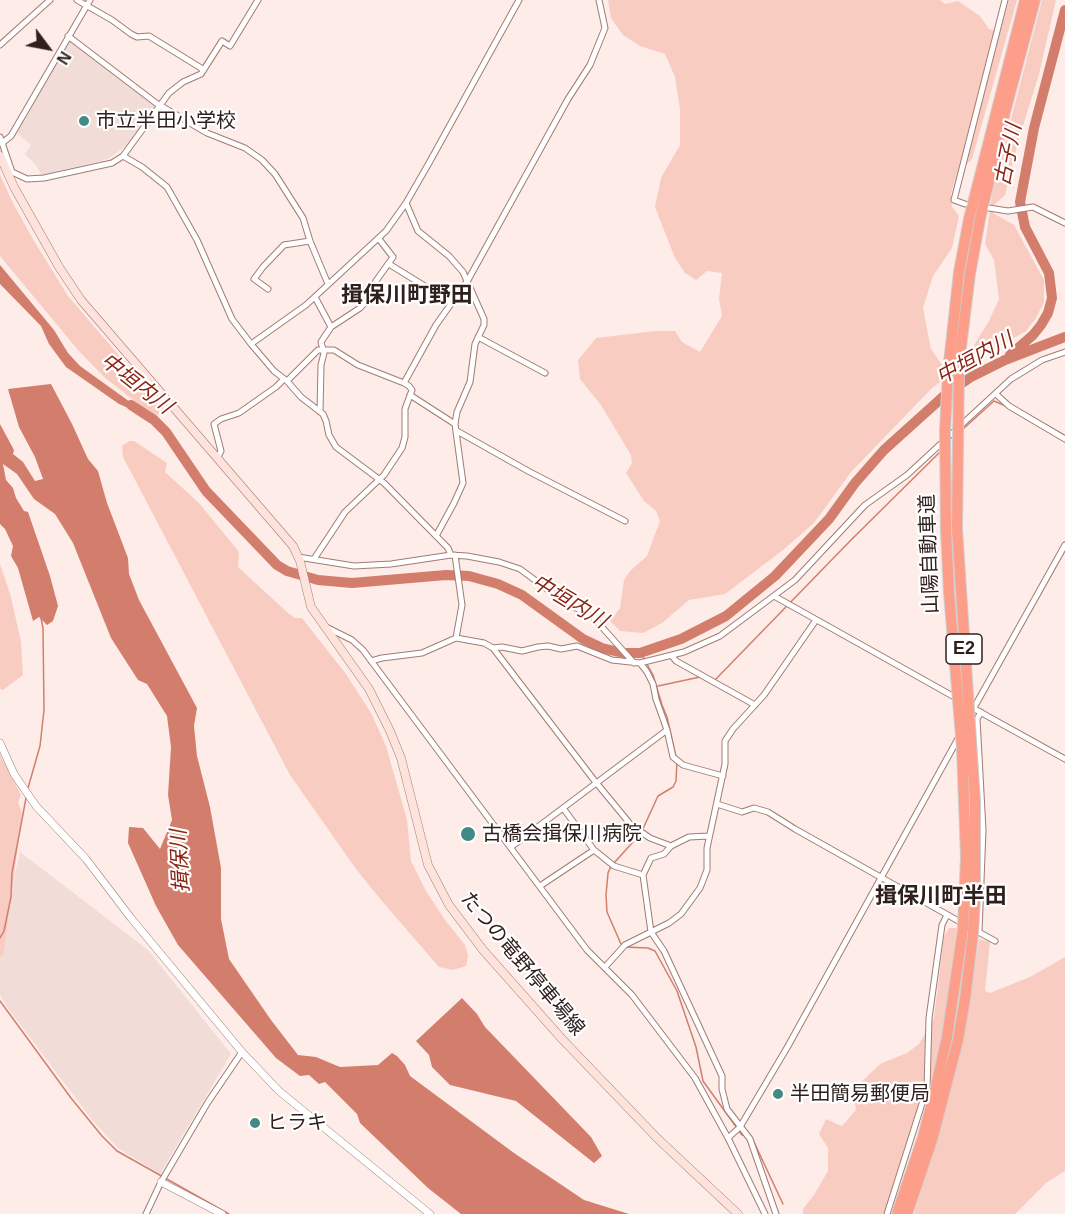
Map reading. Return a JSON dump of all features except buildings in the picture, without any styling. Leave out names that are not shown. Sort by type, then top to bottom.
[{"type":"highway","name":"山陽自動車道","points":[[897,1214],[920,1146],[935,1091],[972,932],[966,857],[962,748],[946,530],[945,430],[948,372],[959,272],[969,219],[1025,0]]},
{"type":"highway","name":"山陽自動車道","points":[[907,1214],[932,1140],[955,1051],[965,999],[975,898],[975,801],[957,529],[959,363],[970,274],[985,199],[1005,112],[1035,0]]},
{"type":"main road","name":"たつの竜野停車場線","points":[[0,156],[14,188],[59,267],[81,300],[293,546],[299,559],[311,608],[349,659],[381,710],[401,758],[429,864],[449,905],[483,950],[562,1039],[658,1139],[738,1214]]},
{"type":"street","points":[[0,45],[50,0]]},
{"type":"street","points":[[77,0],[89,3],[131,34],[138,37],[149,36],[203,71]]},
{"type":"street","points":[[89,3],[11,136],[1,140],[12,172],[27,179],[44,178],[105,165],[123,156],[175,87],[203,71],[222,41],[230,46],[258,0]]},
{"type":"street","points":[[251,344],[315,297],[379,239],[406,203],[519,0]]},
{"type":"street","points":[[404,383],[436,325],[468,280],[568,99],[590,65],[605,28],[599,0]]},
{"type":"street","points":[[965,204],[954,200],[1005,0]]},
{"type":"street","points":[[68,36],[160,105],[207,133],[245,148],[262,160],[303,218],[328,284]]},
{"type":"street","points":[[123,156],[147,170],[167,187],[197,240],[232,318],[274,371],[320,412],[336,447],[380,479],[448,548],[453,556],[461,589],[460,620],[456,638]]},
{"type":"street","points":[[406,203],[418,231],[449,256],[468,280],[484,319],[484,326],[473,353],[470,382],[457,412],[455,424],[463,483],[436,536]]},
{"type":"street","points":[[988,208],[1014,211],[1031,207],[1065,223]]},
{"type":"street","points":[[320,412],[322,399],[320,373],[323,350],[321,342],[331,327],[360,308],[368,299],[376,281],[393,257],[379,239]]},
{"type":"street","points":[[268,289],[254,279],[263,267],[284,245],[310,241]]},
{"type":"street","points":[[389,264],[452,303]]},
{"type":"street","points":[[315,297],[331,327]]},
{"type":"street","points":[[478,337],[545,373]]},
{"type":"street","points":[[218,457],[221,451],[214,424],[239,413],[276,387],[318,350],[334,350],[358,365],[410,386],[412,390],[405,409],[405,437],[402,448],[380,479],[345,512],[314,558]]},
{"type":"street","points":[[494,648],[502,647],[522,651],[548,646],[561,649],[577,646],[612,660],[636,662],[672,656],[720,636],[807,569],[865,505],[907,476],[1022,372],[1042,360],[1065,352]]},
{"type":"street","points":[[996,394],[1009,406],[1065,439]]},
{"type":"street","points":[[410,395],[455,424]]},
{"type":"street","points":[[457,431],[625,521]]},
{"type":"street","points":[[728,1138],[740,1127],[788,1046],[1065,544]]},
{"type":"street","points":[[299,559],[314,558],[345,565],[369,566],[453,556],[499,562],[520,569],[563,601],[593,617],[647,672],[653,684],[677,761],[723,776]]},
{"type":"street","points":[[774,596],[1065,759]]},
{"type":"street","points":[[605,968],[624,946],[681,914],[700,888],[707,870],[706,848],[723,776],[725,741],[755,705],[816,621]]},
{"type":"street","points":[[323,626],[336,630],[352,640],[371,661],[587,950],[632,995],[695,1078],[728,1138],[765,1214]]},
{"type":"street","points":[[371,661],[422,653],[456,638],[484,643],[494,648],[624,817],[641,832],[671,846]]},
{"type":"street","points":[[672,656],[676,661],[755,705]]},
{"type":"street","points":[[972,932],[981,900],[983,830],[976,719],[981,712]]},
{"type":"street","points":[[965,725],[977,726]]},
{"type":"street","points":[[511,847],[667,730]]},
{"type":"street","points":[[0,743],[14,774],[36,806],[86,859],[131,918],[242,1052],[279,1090],[429,1214]]},
{"type":"street","points":[[717,804],[742,812],[754,808],[768,812],[948,915],[972,932],[995,941]]},
{"type":"street","points":[[563,808],[594,850],[612,865],[643,875]]},
{"type":"street","points":[[709,836],[689,837],[671,846],[664,854],[651,858],[643,875],[651,932],[664,951],[722,1076],[722,1089],[728,1109],[750,1139],[776,1214]]},
{"type":"street","points":[[540,886],[594,850]]},
{"type":"street","points":[[887,1214],[927,1088],[929,1018],[942,925],[948,915],[981,900]]},
{"type":"street","points":[[146,1214],[161,1182],[208,1102],[242,1052]]},
{"type":"street","points":[[161,1182],[222,1214]]},
{"type":"shaded area","points":[[608,0],[940,0],[945,4],[958,1],[980,16],[989,29],[1000,32],[1009,0],[1017,0],[972,159],[957,174],[951,194],[952,207],[959,216],[952,248],[933,276],[923,308],[931,349],[942,365],[968,355],[989,321],[999,299],[994,260],[985,244],[993,188],[1042,0],[1056,0],[1039,74],[1018,142],[1005,195],[994,205],[993,213],[1014,225],[1044,280],[1044,302],[1036,318],[1026,331],[973,358],[932,388],[851,472],[814,523],[783,550],[725,594],[689,600],[662,623],[643,633],[620,631],[610,621],[620,608],[624,580],[630,571],[647,556],[660,521],[656,511],[644,501],[626,473],[632,463],[631,455],[601,405],[580,379],[578,360],[596,338],[655,331],[675,331],[682,342],[700,352],[722,316],[719,299],[722,273],[707,271],[696,280],[685,273],[675,258],[655,207],[661,178],[680,145],[680,109],[675,77],[665,54],[640,46],[623,35],[611,18]]},
{"type":"shaded area","name":"市立半田小学校","points":[[72,41],[154,106],[154,110],[127,145],[108,159],[42,175],[25,154],[31,145],[17,133],[67,44]]},
{"type":"shaded area","points":[[0,175],[34,241],[68,296],[165,409],[155,417],[104,377],[78,350],[0,256]]},
{"type":"shaded area","points":[[129,441],[134,441],[167,463],[165,472],[199,503],[239,552],[238,567],[288,613],[295,618],[302,618],[346,674],[371,713],[386,746],[407,820],[411,861],[426,891],[465,945],[468,956],[466,966],[453,970],[439,967],[356,869],[290,775],[123,457],[122,446]]},
{"type":"shaded area","points":[[0,564],[11,597],[21,642],[23,675],[3,690],[0,689]]},
{"type":"shaded area","points":[[0,755],[21,795],[18,802],[22,813],[3,956],[0,956]]},
{"type":"shaded area","points":[[20,852],[148,950],[231,1054],[160,1174],[118,1148],[93,1121],[0,995],[0,952],[6,938]]},
{"type":"shaded area","points":[[949,928],[957,928],[942,1034],[930,1088],[890,1214],[803,1214],[803,1209],[828,1171],[828,1148],[819,1134],[826,1119],[842,1126],[856,1110],[853,1090],[880,1064],[907,1053],[919,1044],[934,1018],[944,936]]},
{"type":"shaded area","points":[[979,939],[990,942],[985,991],[990,993],[1032,976],[1065,957],[1065,1171],[1046,1183],[1015,1214],[914,1214],[964,1036]]},
{"type":"water","points":[[0,265],[54,330],[68,353],[80,366],[144,412],[142,414],[119,404],[66,367],[49,344],[41,326],[0,284]]},
{"type":"water","name":"揖保川","points":[[51,384],[88,459],[98,471],[107,503],[128,558],[129,574],[139,600],[197,708],[194,726],[197,756],[210,807],[221,868],[221,919],[229,959],[271,1020],[298,1055],[316,1057],[340,1067],[378,1065],[392,1053],[405,1065],[410,1076],[514,1153],[584,1200],[629,1214],[461,1214],[428,1188],[360,1123],[357,1114],[325,1082],[319,1084],[309,1075],[300,1076],[276,1058],[178,945],[156,906],[128,843],[129,827],[143,828],[160,849],[172,820],[168,795],[171,747],[167,716],[147,684],[138,680],[111,638],[73,543],[55,514],[34,499],[17,474],[3,464],[6,480],[13,488],[24,511],[28,512],[50,576],[58,606],[53,621],[47,625],[39,617],[33,621],[18,568],[11,556],[13,546],[0,524],[0,424],[14,450],[13,454],[23,462],[35,481],[43,479],[35,457],[19,427],[8,389]]},
{"type":"water","points":[[462,998],[477,1014],[485,1027],[591,1137],[602,1156],[594,1163],[516,1101],[450,1085],[432,1067],[429,1055],[416,1041]]},
{"type":"waterway","name":"古子川","points":[[1010,355],[1041,325],[1048,313],[1052,298],[1049,273],[1025,227],[1020,202],[1034,128],[1065,10]]},
{"type":"waterway","name":"中垣内川","points":[[131,405],[154,420],[166,432],[206,491],[277,565],[287,571],[318,580],[352,583],[446,575],[469,576],[498,584],[522,595],[583,639],[602,648],[623,653],[640,653],[681,639],[726,616],[775,576],[829,519],[855,483],[884,450],[945,395],[971,377],[1005,360],[1065,337]]},
{"type":"waterway","points":[[963,429],[994,401],[1006,406]]},
{"type":"waterway","points":[[1027,414],[1064,435]]},
{"type":"waterway","points":[[714,681],[940,452]]},
{"type":"waterway","points":[[28,788],[40,746],[44,710],[41,618]]},
{"type":"waterway","points":[[640,653],[645,660]]},
{"type":"waterway","points":[[647,664],[667,717],[676,757]]},
{"type":"waterway","points":[[658,686],[700,677]]},
{"type":"waterway","points":[[614,863],[641,833],[658,796],[673,787],[676,781],[677,761]]},
{"type":"waterway","points":[[0,938],[4,931],[11,897],[12,873],[26,798]]},
{"type":"waterway","points":[[611,866],[606,895],[607,912],[621,944]]},
{"type":"waterway","points":[[625,947],[648,948],[655,951],[677,991],[696,1047],[703,1081],[742,1135],[745,1135]]},
{"type":"waterway","points":[[0,1001],[71,1098],[117,1151],[229,1214]]},
{"type":"waterway","points":[[753,1140],[783,1204]]},
{"type":"place","name":"市立半田小学校","points":[[84,121]]},
{"type":"place","name":"古橋会揖保川病院","points":[[468,834]]},
{"type":"place","name":"半田簡易郵便局","points":[[778,1094]]},
{"type":"place","name":"ヒラキ","points":[[255,1123]]},
{"type":"district","name":"揖保川町野田","points":[[407,296]]},
{"type":"district","name":"揖保川町半田","points":[[941,897]]}]
